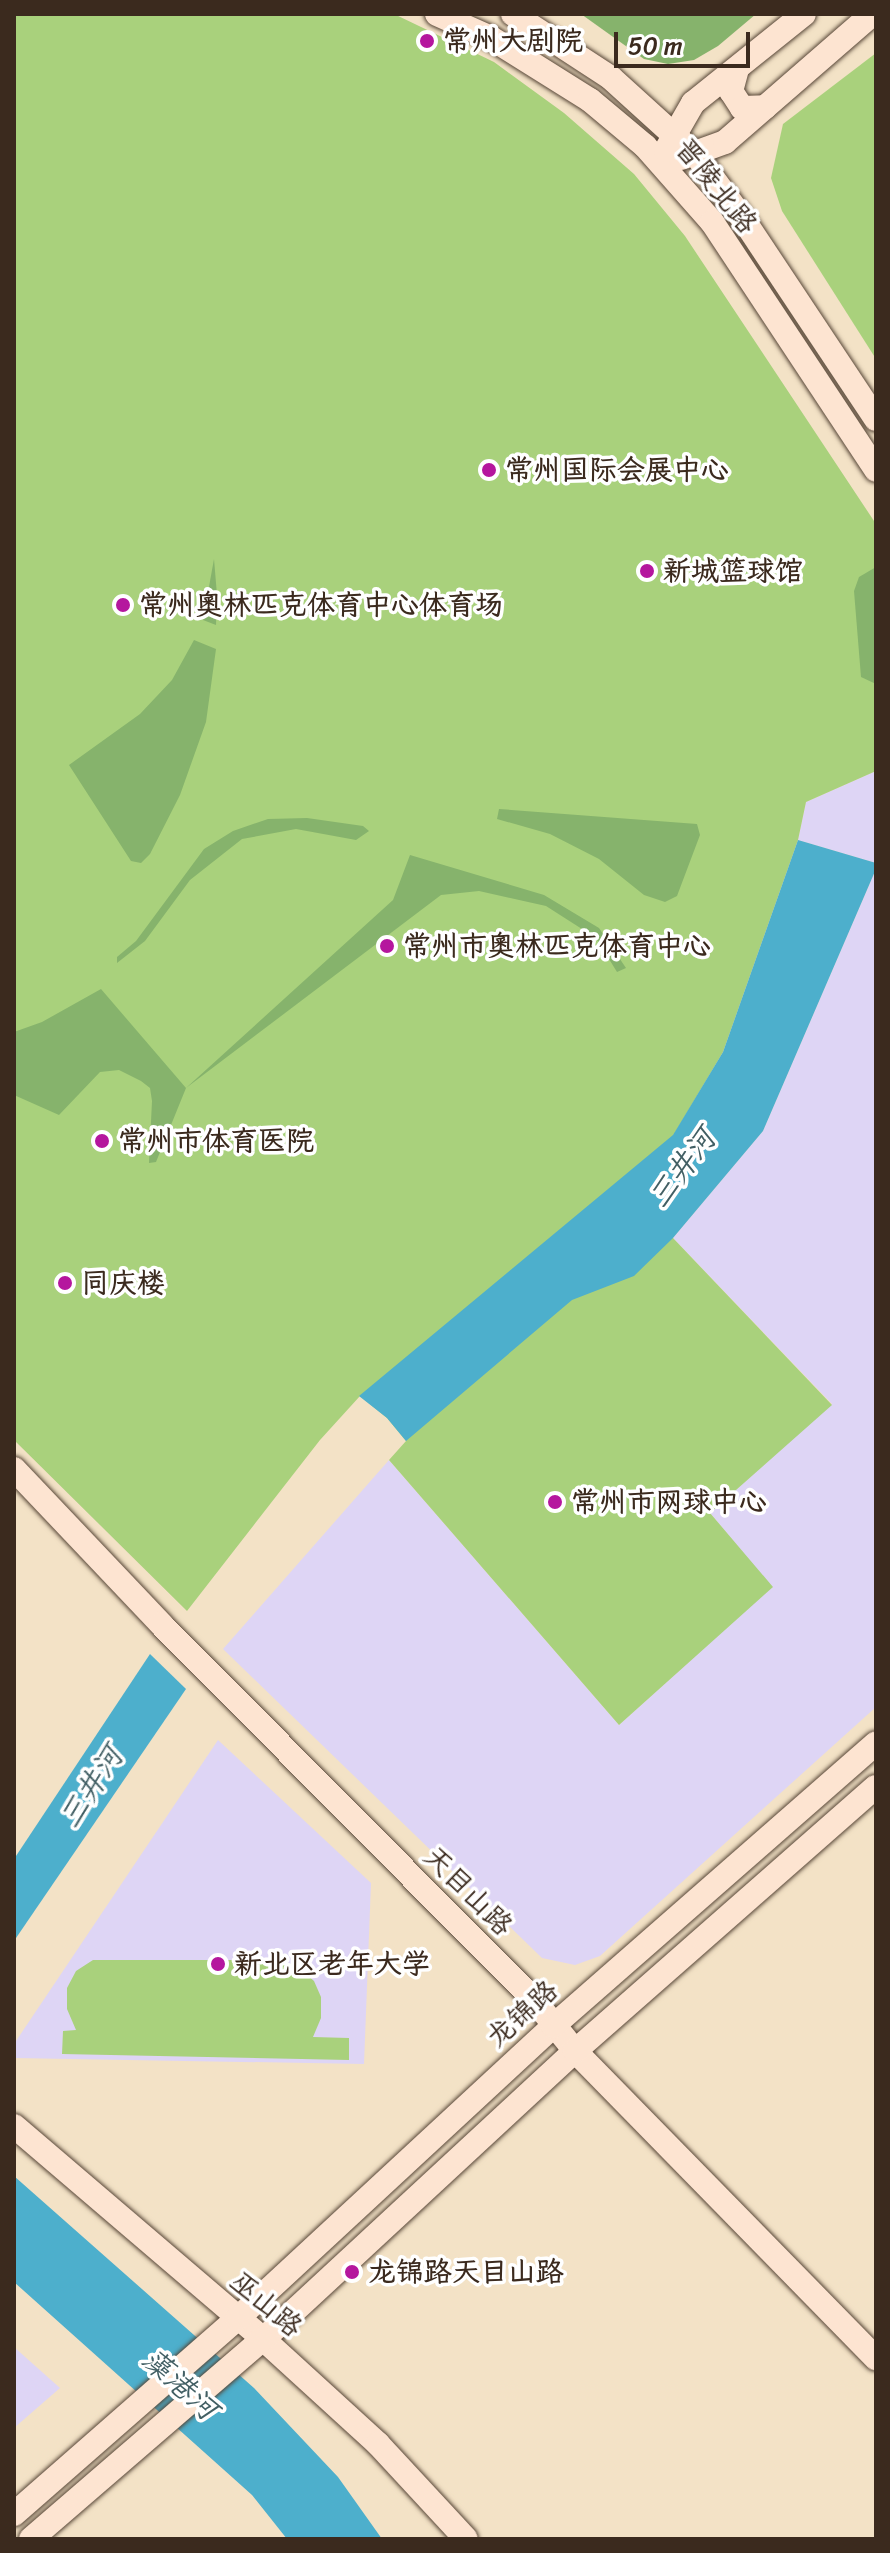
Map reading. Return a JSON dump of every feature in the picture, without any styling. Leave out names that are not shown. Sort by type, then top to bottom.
[{"type":"main road","name":"晋陵北路","points":[[437,14],[491,38],[590,100],[659,162],[712,222],[876,470]]},
{"type":"main road","name":"晋陵北路","points":[[513,14],[611,78],[696,155],[743,219],[876,419]]},
{"type":"main road","points":[[659,162],[693,103],[804,14]]},
{"type":"main road","points":[[659,162],[696,155],[725,142],[872,14]]},
{"type":"main road","points":[[838,44],[876,25]]},
{"type":"main road","points":[[737,69],[731,91],[742,108],[765,107]]},
{"type":"main road","name":"天目山路","points":[[14,1469],[161,1624],[535,2001],[575,2051],[876,2358]]},
{"type":"main road","name":"龙锦路","points":[[14,2514],[237,2319],[553,2026],[876,1743]]},
{"type":"main road","points":[[31,2539],[240,2358],[575,2051],[876,1787]]},
{"type":"main road","name":"巫山路","points":[[14,2126],[262,2338],[378,2444],[466,2539]]},
{"type":"shaded area","points":[[876,771],[876,863],[798,840],[806,802]]},
{"type":"shaded area","points":[[876,869],[876,1707],[600,1956],[575,1965],[542,1958],[223,1649],[389,1460],[619,1725],[772,1587],[710,1513],[832,1404],[673,1238],[763,1131]]},
{"type":"shaded area","name":"新北区老年大学","points":[[218,1740],[371,1883],[364,2064],[14,2058],[14,2044]]},
{"type":"shaded area","points":[[14,2347],[60,2388],[14,2428]]},
{"type":"green space","name":"常州市奥林匹克体育中心","points":[[14,14],[394,14],[494,62],[564,113],[634,174],[685,236],[876,524],[876,771],[806,802],[798,840],[723,1052],[673,1136],[673,1238],[832,1405],[710,1513],[773,1587],[619,1725],[389,1460],[406,1441],[387,1418],[360,1396],[320,1440],[187,1611],[14,1440]]},
{"type":"green space","points":[[581,14],[756,14],[718,46],[694,60],[668,64],[644,59]]},
{"type":"green space","points":[[876,53],[876,359],[782,211],[771,178],[783,124]]},
{"type":"green space","points":[[214,559],[217,595],[216,625],[203,620]]},
{"type":"green space","points":[[876,567],[876,684],[861,677],[854,591],[859,577]]},
{"type":"green space","points":[[194,640],[216,649],[206,722],[180,795],[150,854],[141,863],[131,861],[69,765],[140,714],[172,680]]},
{"type":"green space","points":[[499,809],[697,824],[700,835],[677,896],[665,902],[644,895],[599,859],[550,834],[497,819]]},
{"type":"green space","points":[[307,818],[363,826],[369,831],[356,840],[296,829],[242,839],[190,880],[145,941],[117,963],[117,957],[136,941],[204,849],[233,831],[268,819]]},
{"type":"green space","points":[[410,855],[544,895],[599,928],[626,968],[617,972],[596,938],[546,906],[479,891],[441,895],[186,1088],[393,900]]},
{"type":"green space","points":[[101,989],[186,1088],[156,1162],[149,1163],[150,1088],[119,1070],[100,1072],[59,1115],[14,1095],[14,1032],[42,1022]]},
{"type":"green space","points":[[93,1960],[282,1960],[299,1968],[314,1981],[321,1997],[321,2018],[313,2037],[349,2038],[349,2060],[62,2054],[63,2031],[76,2030],[67,2009],[67,1988],[76,1971]]},
{"type":"water","name":"三井河","points":[[798,840],[876,863],[876,869],[763,1131],[673,1238],[634,1276],[572,1300],[406,1441],[387,1418],[359,1396],[673,1135],[723,1052]]},
{"type":"water","name":"三井河","points":[[150,1654],[186,1689],[14,1941],[14,1859]]},
{"type":"water","name":"藻港河","points":[[14,2176],[254,2388],[338,2477],[382,2539],[287,2539],[252,2495],[14,2282]]},
{"type":"place","name":"常州大剧院","points":[[427,41]]},
{"type":"place","name":"常州国际会展中心","points":[[489,470]]},
{"type":"place","name":"新城篮球馆","points":[[647,571]]},
{"type":"place","name":"常州奥林匹克体育中心体育场","points":[[123,605]]},
{"type":"place","name":"常州市奥林匹克体育中心","points":[[387,946]]},
{"type":"place","name":"常州市体育医院","points":[[102,1141]]},
{"type":"place","name":"同庆楼","points":[[65,1283]]},
{"type":"place","name":"常州市网球中心","points":[[555,1502]]},
{"type":"place","name":"新北区老年大学","points":[[218,1964]]},
{"type":"place","name":"龙锦路天目山路","points":[[352,2272]]}]
